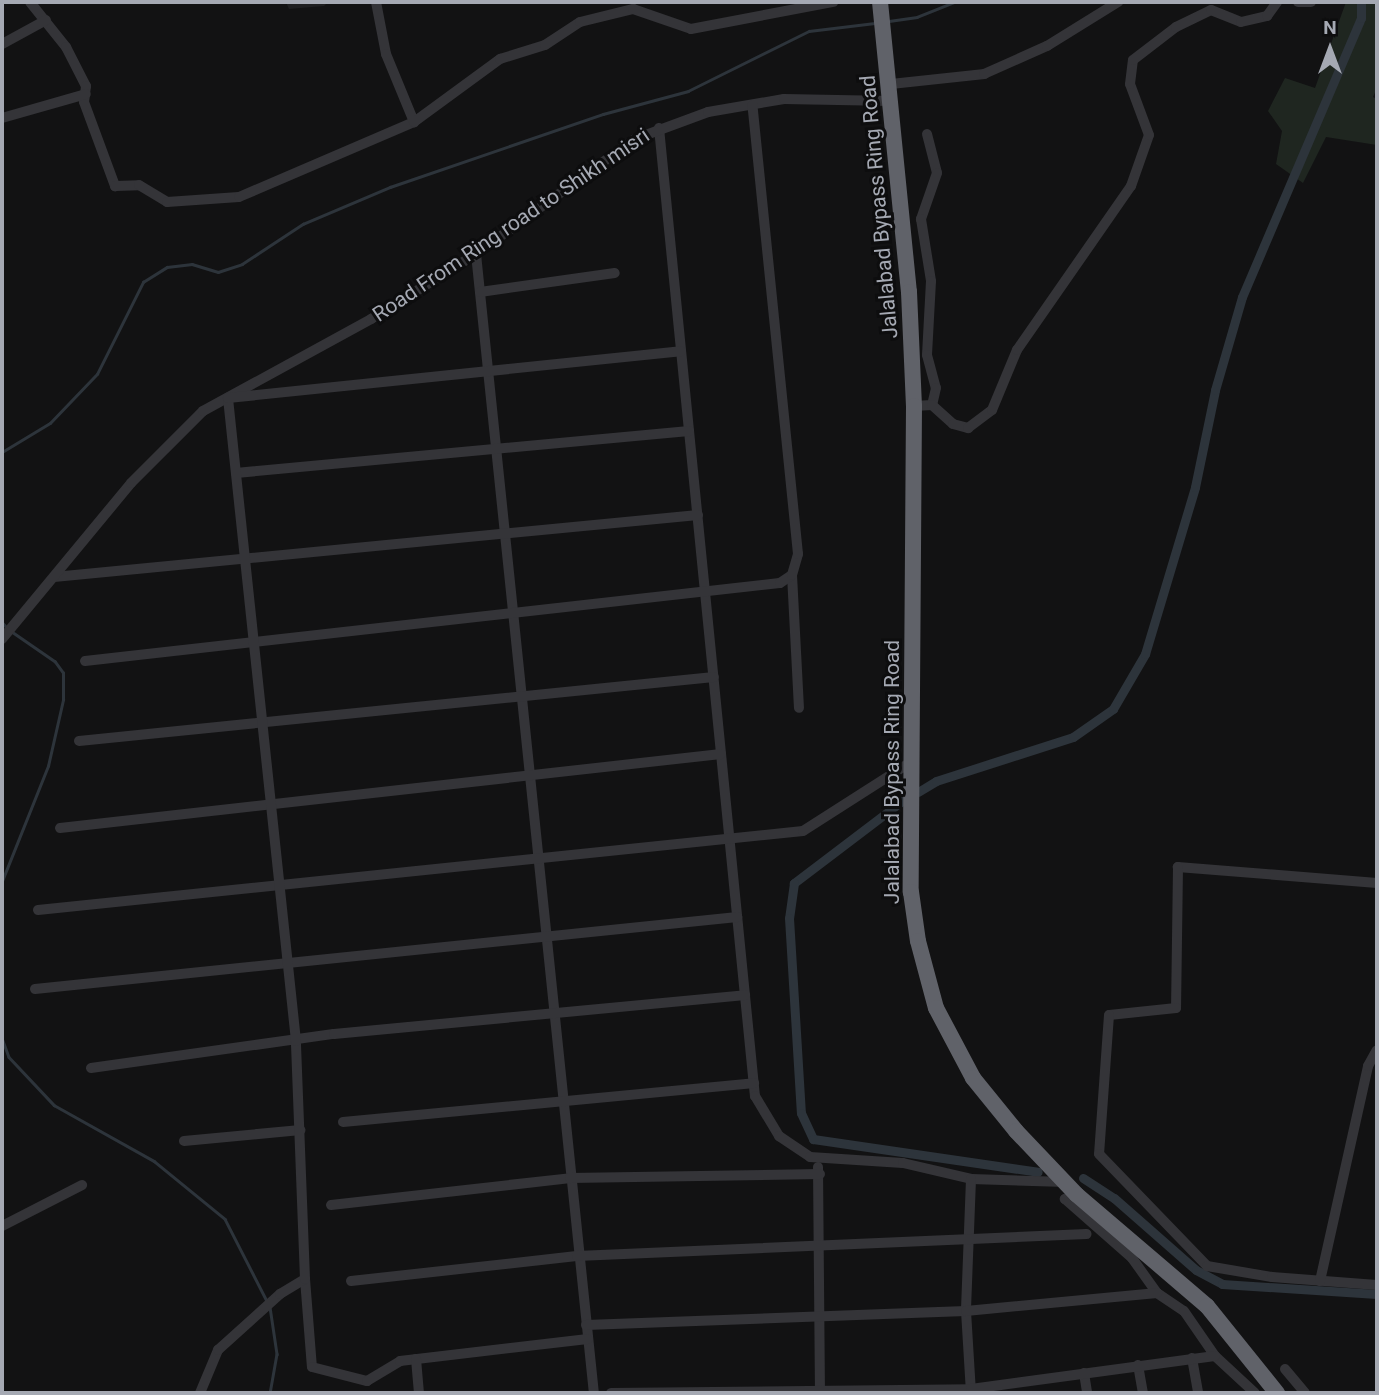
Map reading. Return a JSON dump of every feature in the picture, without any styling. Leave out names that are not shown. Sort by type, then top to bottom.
[{"type":"highway","name":"Jalalabad Bypass Ring Road","points":[[880,2],[891,92],[914,406],[911,892],[918,941],[936,1008],[973,1078],[1016,1131],[1077,1195],[1207,1306],[1277,1393]]},
{"type":"street","points":[[30,2],[66,47],[86,94],[84,102],[115,186],[139,184],[167,202],[239,197],[414,122],[500,59],[545,45],[580,22],[633,9],[691,29],[833,2]]},
{"type":"street","points":[[376,2],[386,54],[414,122]]},
{"type":"street","name":"Road From Ring road to Shikh misri","points":[[2,639],[131,482],[203,411],[371,319],[476,254],[635,139],[708,111],[785,99],[891,92],[984,74],[1047,46],[1118,2]]},
{"type":"street","points":[[914,406],[932,405],[953,424],[968,428],[992,410],[1017,350],[1131,186],[1149,135],[1130,84],[1133,60],[1176,27],[1211,10],[1241,22],[1268,16],[1277,2]]},
{"type":"street","points":[[1298,2],[1311,2]]},
{"type":"street","points":[[2,44],[46,20]]},
{"type":"street","points":[[2,118],[86,94]]},
{"type":"street","points":[[752,105],[798,554],[792,575],[799,708]]},
{"type":"street","points":[[659,128],[755,1096],[779,1136],[815,1158],[903,1163],[971,1180],[1066,1181]]},
{"type":"street","points":[[927,134],[937,173],[920,219],[931,281],[927,355],[936,388],[932,405]]},
{"type":"street","points":[[476,254],[577,1256],[594,1393]]},
{"type":"street","points":[[480,292],[615,273]]},
{"type":"street","points":[[588,1339],[400,1361],[366,1381],[312,1367],[305,1279],[296,1041],[228,398],[681,351]]},
{"type":"street","points":[[236,473],[689,432]]},
{"type":"street","points":[[54,577],[698,515]]},
{"type":"street","points":[[85,661],[780,583],[792,575]]},
{"type":"street","points":[[79,741],[714,677]]},
{"type":"street","points":[[60,828],[721,754]]},
{"type":"street","points":[[38,910],[803,831],[911,762]]},
{"type":"street","points":[[1377,883],[1178,867],[1176,1008],[1109,1015],[1099,1154],[1207,1266],[1320,1281],[1377,1285]]},
{"type":"street","points":[[36,989],[737,917]]},
{"type":"street","points":[[91,1068],[296,1041],[745,995]]},
{"type":"street","points":[[1320,1281],[1368,1066],[1377,1050]]},
{"type":"street","points":[[343,1122],[754,1083]]},
{"type":"street","points":[[184,1141],[300,1130]]},
{"type":"street","points":[[815,1158],[820,1174],[817,1247],[820,1390]]},
{"type":"street","points":[[331,1205],[570,1178],[820,1174]]},
{"type":"street","points":[[971,1180],[966,1311],[971,1391]]},
{"type":"street","points":[[2,1226],[82,1185]]},
{"type":"street","points":[[1077,1195],[1065,1199],[1132,1258],[1157,1293],[1184,1311],[1215,1356],[1255,1393]]},
{"type":"street","points":[[351,1281],[577,1256],[969,1243],[1087,1234]]},
{"type":"street","points":[[200,1393],[218,1350],[280,1294],[305,1279]]},
{"type":"street","points":[[586,1325],[818,1314],[966,1311],[1157,1293]]},
{"type":"street","points":[[611,1393],[971,1391],[1023,1380],[1215,1356]]},
{"type":"street","points":[[1192,1358],[1198,1393]]},
{"type":"street","points":[[416,1359],[419,1393]]},
{"type":"street","points":[[1138,1365],[1143,1393]]},
{"type":"street","points":[[1285,1369],[1305,1393]]},
{"type":"street","points":[[1084,1373],[1087,1393]]},
{"type":"street","points":[[1023,1380],[1026,1393]]},
{"type":"shaded area","points":[[286,2],[328,2],[324,6],[289,9]]},
{"type":"shaded area","points":[[1346,2],[1377,2],[1377,88],[1373,97],[1377,99],[1377,145],[1326,137],[1303,183],[1276,164],[1282,131],[1268,111],[1285,78],[1315,88]]},
{"type":"waterway","points":[[889,21],[917,17],[954,2]]},
{"type":"waterway","points":[[918,792],[936,781],[1073,737],[1113,709],[1145,654],[1195,487],[1215,390],[1242,297],[1361,18],[1361,2]]},
{"type":"waterway","points":[[2,452],[50,423],[97,374],[143,282],[167,267],[192,264],[218,272],[242,264],[303,224],[390,187],[603,114],[688,91],[809,31],[875,23]]},
{"type":"waterway","points":[[2,622],[8,629]]},
{"type":"waterway","points":[[2,881],[48,766],[63,700],[63,673],[55,662],[13,633]]},
{"type":"waterway","points":[[902,801],[794,883],[789,918],[801,1113],[813,1139],[1038,1172]]},
{"type":"waterway","points":[[2,1038],[9,1057],[54,1105],[154,1161],[225,1219],[267,1301]]},
{"type":"waterway","points":[[1083,1178],[1114,1198],[1196,1270],[1222,1284],[1377,1294]]},
{"type":"waterway","points":[[270,1307],[277,1354],[270,1393]]}]
